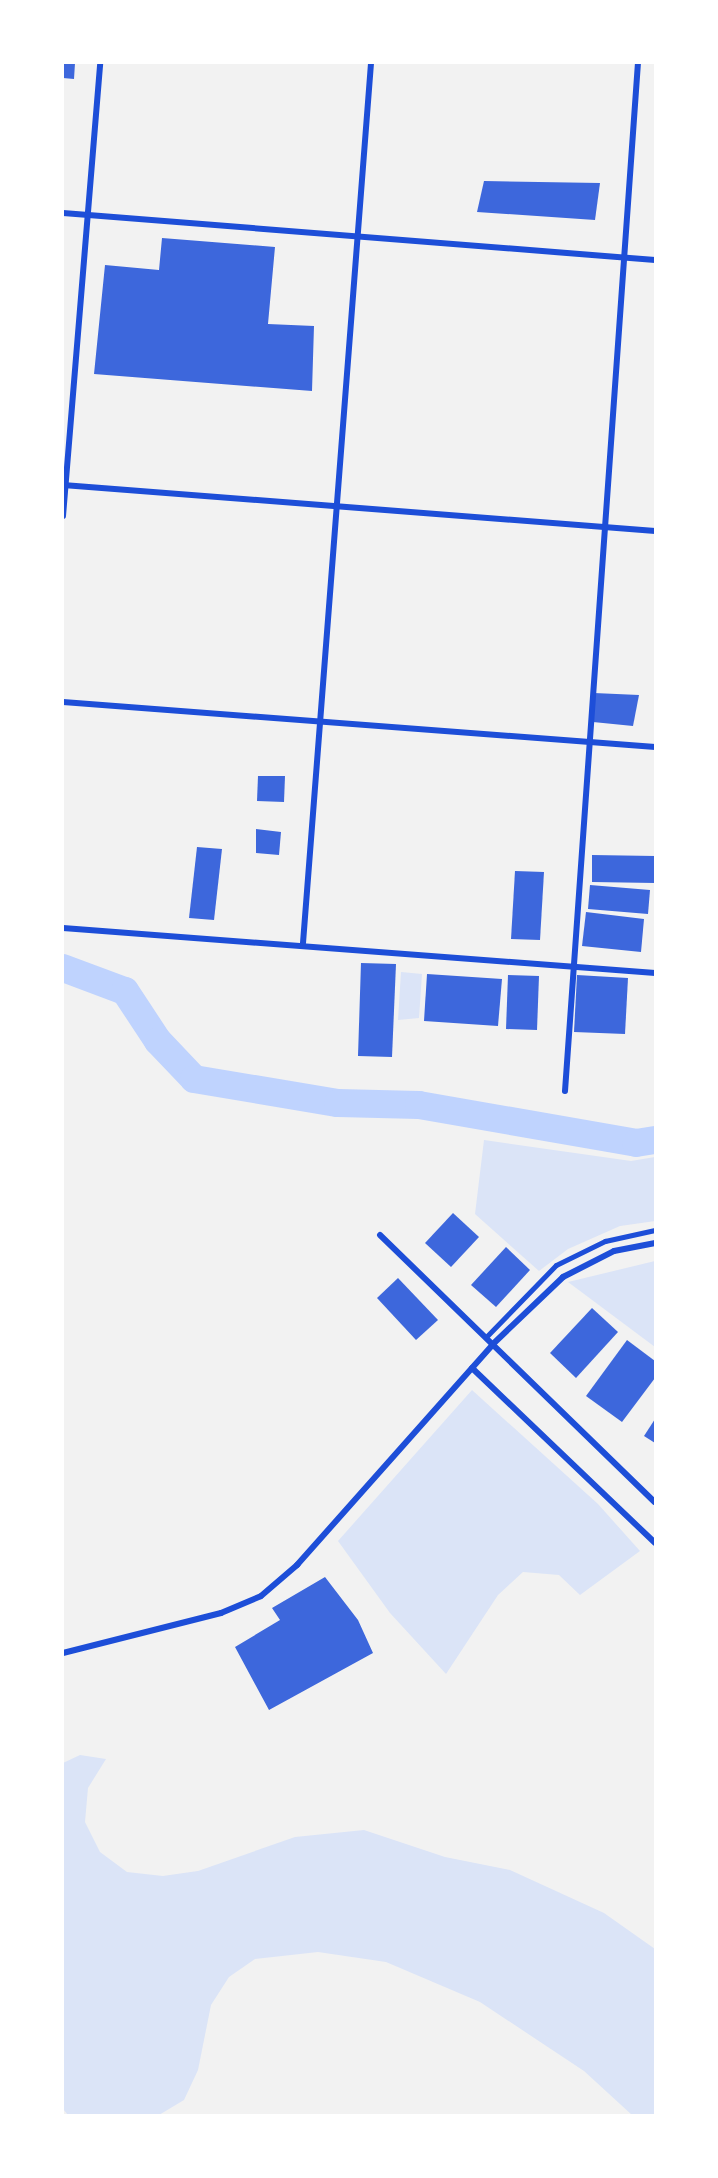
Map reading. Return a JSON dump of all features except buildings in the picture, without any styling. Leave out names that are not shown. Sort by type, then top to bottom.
[{"type":"street","points":[[63,516],[100,63]]},
{"type":"street","points":[[303,943],[355,236],[371,63]]},
{"type":"street","points":[[565,1091],[602,526],[638,63]]},
{"type":"street","points":[[63,213],[655,260]]},
{"type":"street","points":[[64,485],[655,531]]},
{"type":"street","points":[[63,702],[655,747]]},
{"type":"street","points":[[63,928],[303,943],[573,964],[655,973]]},
{"type":"street","points":[[486,1337],[556,1265],[605,1241],[655,1230]]},
{"type":"street","points":[[380,1235],[655,1502]]},
{"type":"street","points":[[63,1653],[221,1613],[261,1596],[291,1571],[493,1344],[563,1277],[614,1251],[655,1243]]},
{"type":"street","points":[[472,1368],[655,1543]]},
{"type":"shaded area","points":[[401,972],[422,974],[419,1018],[398,1020]]},
{"type":"shaded area","points":[[484,1140],[631,1161],[655,1157],[655,1221],[620,1226],[568,1249],[539,1271],[475,1214]]},
{"type":"shaded area","points":[[655,1261],[655,1347],[568,1282]]},
{"type":"shaded area","points":[[472,1390],[598,1504],[640,1551],[580,1595],[559,1575],[523,1572],[498,1595],[446,1674],[390,1613],[338,1541]]},
{"type":"shaded area","points":[[80,1755],[106,1759],[88,1788],[85,1822],[100,1852],[127,1872],[163,1876],[198,1871],[295,1837],[364,1830],[445,1857],[510,1870],[604,1913],[655,1949],[655,2115],[632,2115],[584,2071],[480,2002],[386,1962],[318,1952],[255,1959],[229,1977],[211,2005],[198,2070],[184,2100],[159,2115],[68,2115],[63,2109],[63,1763]]},
{"type":"waterway","points":[[63,968],[125,991],[158,1041],[194,1079],[338,1103],[419,1105],[636,1143],[655,1140]]}]
